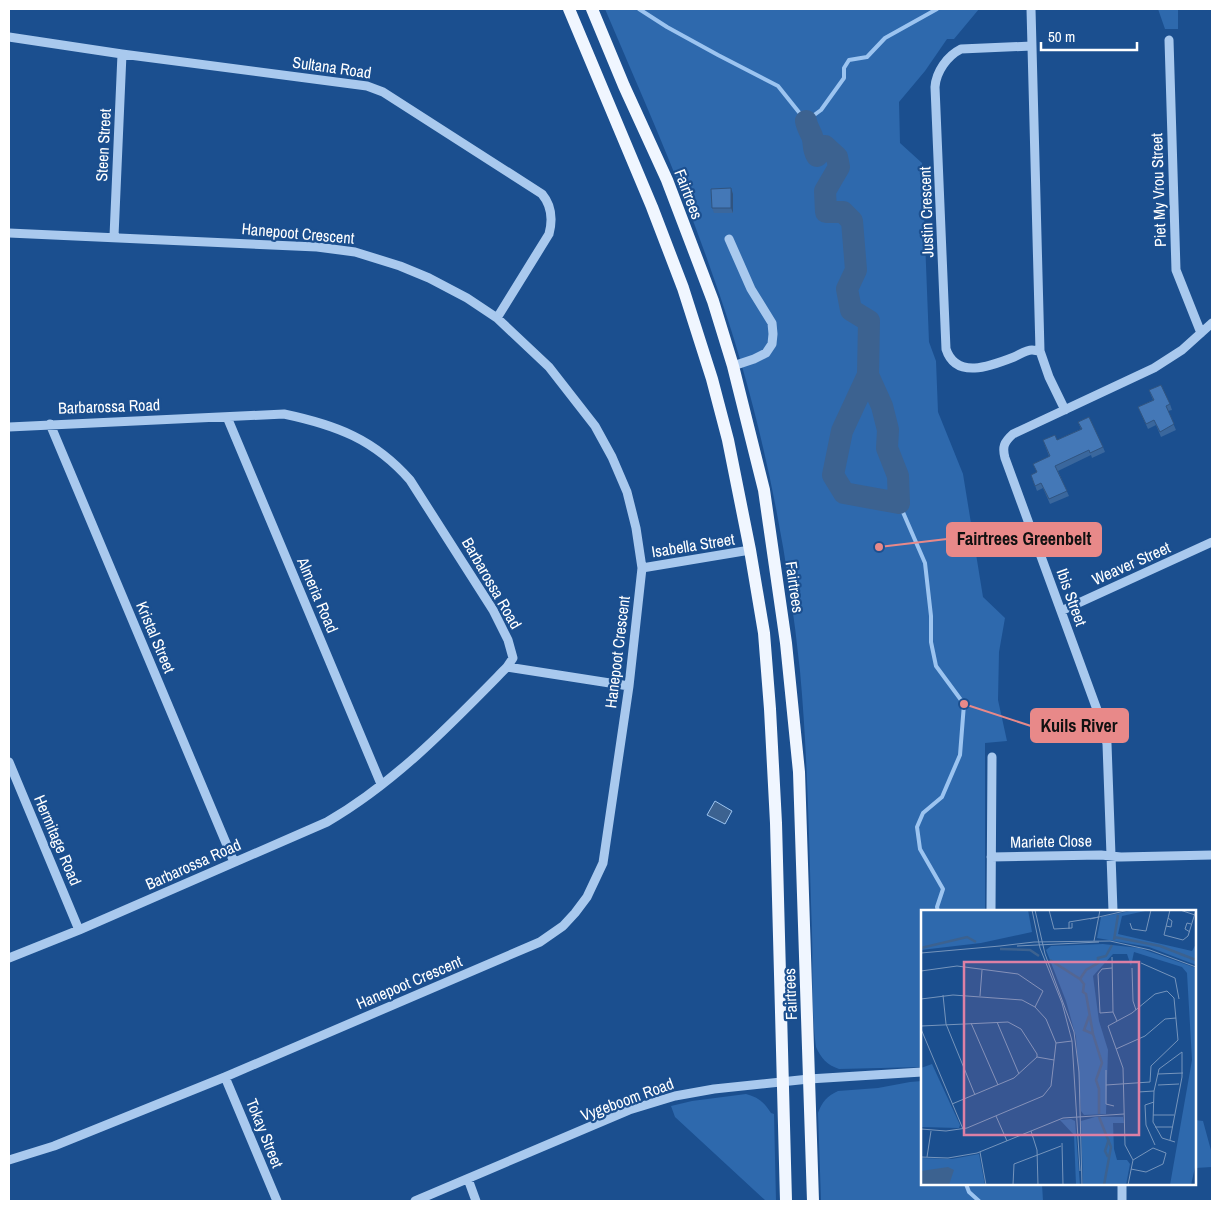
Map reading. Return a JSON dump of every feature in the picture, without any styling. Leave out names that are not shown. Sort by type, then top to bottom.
[{"type":"main road","name":"Fairtrees","points":[[569,9],[649,198],[683,288],[712,379],[728,440],[750,550],[764,633],[777,833],[786,1201]]},
{"type":"main road","name":"Fairtrees","points":[[592,9],[624,86],[667,180],[713,301],[733,366],[764,490],[786,643],[799,772],[813,1201]]},
{"type":"street","points":[[1031,9],[1040,352],[1048,376],[1065,410]]},
{"type":"street","name":"Sultana Road","points":[[9,37],[122,54],[375,87],[542,194],[549,203],[552,223],[549,234],[497,318]]},
{"type":"street","name":"Piet My Vrou Street","points":[[1169,40],[1176,270],[1201,333]]},
{"type":"street","name":"Justin Crescent","points":[[1032,46],[961,49],[955,52],[941,68],[936,79],[936,87],[946,349],[949,357],[958,366],[976,368],[993,366],[1032,350],[1040,352]]},
{"type":"street","name":"Steen Street","points":[[114,236],[122,54]]},
{"type":"street","name":"Hanepoot Crescent","points":[[9,233],[317,246],[355,252],[400,266],[429,278],[467,298],[497,318],[549,367],[595,426],[612,456],[627,492],[636,528],[642,568],[628,686],[603,863],[587,897],[575,914],[563,926],[540,942],[225,1077],[54,1146],[9,1160]]},
{"type":"street","points":[[729,239],[751,289],[772,323],[773,334],[772,344],[766,353],[733,366]]},
{"type":"street","name":"Ibis Street","points":[[1113,910],[1107,744],[1103,726],[1003,451],[1004,442],[1013,434],[1168,360],[1212,323]]},
{"type":"street","name":"Barbarossa Road","points":[[9,427],[284,414],[326,424],[354,435],[399,467],[410,480],[493,610],[508,640],[513,658],[507,667],[432,743],[345,812],[327,822],[79,930],[9,958]]},
{"type":"street","name":"Almeria Road","points":[[227,417],[381,784]]},
{"type":"street","name":"Kristal Street","points":[[50,424],[234,862]]},
{"type":"street","name":"Weaver Street","points":[[1062,611],[1212,542]]},
{"type":"street","name":"Isabella Street","points":[[642,568],[750,550]]},
{"type":"street","points":[[507,667],[628,686]]},
{"type":"street","name":"Mariete Close","points":[[991,910],[992,757]]},
{"type":"street","name":"Hermitage Road","points":[[9,762],[79,930]]},
{"type":"street","name":"Mariete Close","points":[[991,857],[1101,854],[1111,856]]},
{"type":"street","points":[[1111,856],[1212,854]]},
{"type":"street","name":"Vygeboom Road","points":[[415,1201],[629,1110],[661,1099],[714,1089],[809,1079],[921,1072]]},
{"type":"street","name":"Tokay Street","points":[[225,1077],[277,1201]]},
{"type":"street","points":[[468,1179],[476,1201]]},
{"type":"street","points":[[1122,1185],[1122,1201]]},
{"type":"shaded area","points":[[605,9],[979,9],[954,39],[947,39],[925,71],[899,102],[900,143],[922,163],[929,342],[936,361],[938,412],[963,474],[983,597],[1005,618],[999,652],[998,700],[1007,741],[985,743],[985,910],[921,910],[921,1067],[839,1069],[825,1061],[816,1047],[813,1005],[807,769],[803,704],[794,620],[778,519],[756,420],[728,321],[700,239]]},
{"type":"shaded area","points":[[1158,9],[1178,9],[1178,29],[1165,29]]},
{"type":"shaded area","points":[[715,801],[732,811],[725,824],[707,815]]},
{"type":"shaded area","points":[[921,1081],[921,1185],[1042,1185],[1043,1201],[821,1201],[818,1113],[825,1100],[838,1091],[878,1088]]},
{"type":"shaded area","points":[[746,1094],[761,1101],[774,1114],[776,1201],[766,1201],[675,1117],[671,1106],[692,1101]]},
{"type":"shaded area","points":[[1196,1120],[1203,1121],[1212,1154],[1212,1167],[1196,1168]]},
{"type":"building","points":[[731,188],[731,208],[712,208],[711,189]]},
{"type":"building","points":[[1161,385],[1170,404],[1166,406],[1174,424],[1160,432],[1154,420],[1146,424],[1138,407],[1154,400],[1149,390]]},
{"type":"building","points":[[1089,417],[1103,447],[1090,453],[1089,450],[1055,466],[1067,491],[1049,499],[1041,483],[1035,486],[1031,475],[1037,472],[1033,464],[1050,456],[1043,440],[1055,435],[1057,440],[1082,429],[1078,422]]},
{"type":"waterway","points":[[639,9],[667,27],[778,86],[806,121],[821,110],[844,78],[844,68],[849,60],[867,57],[885,38],[937,9]]},
{"type":"waterway","points":[[806,121],[817,156],[825,146],[837,157],[839,167],[825,191],[826,212],[843,212],[852,221],[856,270],[847,289],[851,310],[869,321],[868,375],[842,431],[833,475],[844,493],[899,503],[898,476],[887,448],[888,430],[882,406],[868,375]]},
{"type":"waterway","points":[[899,503],[925,563],[931,616],[931,642],[936,666],[964,704],[960,755],[942,797],[923,813],[917,827],[920,849],[943,889],[938,910]]},
{"type":"waterway","points":[[966,1185],[969,1192],[979,1201]]},
{"type":"place","name":"Fairtrees Greenbelt","points":[[879,547]]},
{"type":"place","name":"Kuils River","points":[[964,704]]}]
